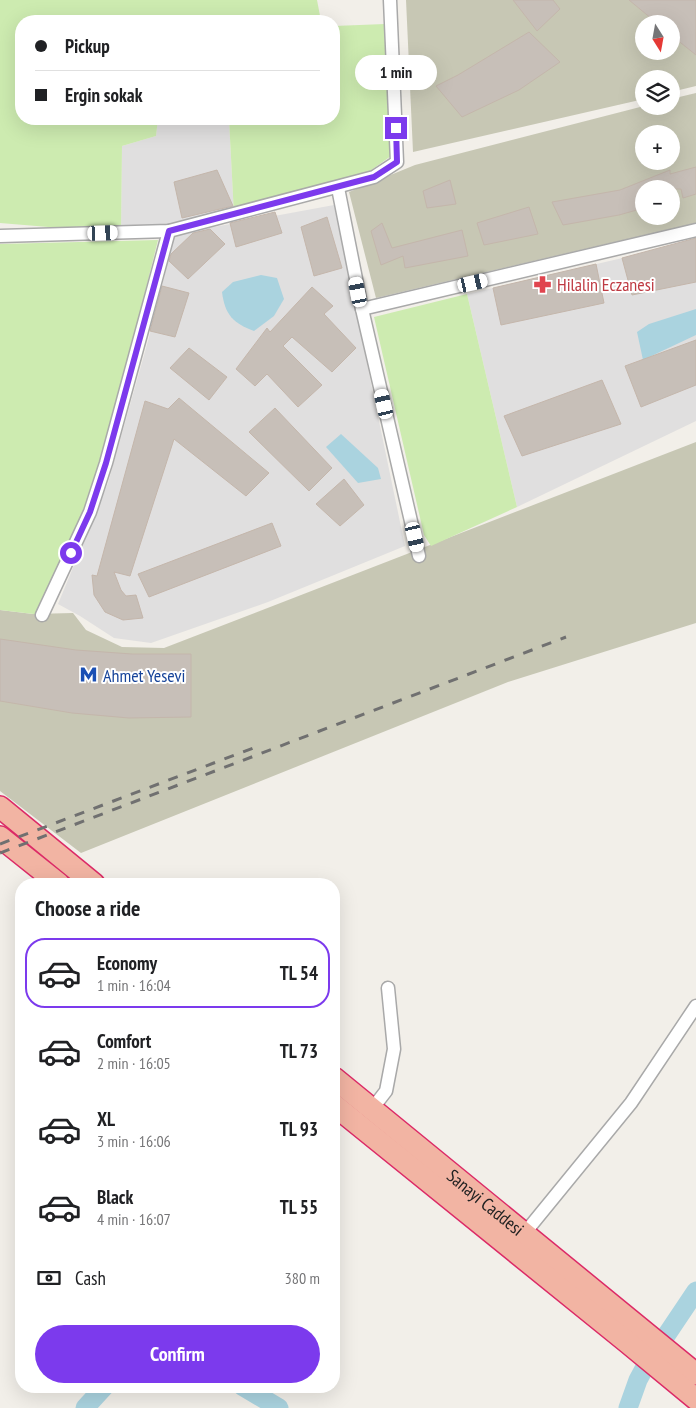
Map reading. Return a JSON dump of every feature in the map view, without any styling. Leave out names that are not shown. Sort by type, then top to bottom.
[{"type":"highway","points":[[0,807],[87,878]]},
{"type":"highway","points":[[0,837],[52,878]]},
{"type":"highway","name":"Sanayi Caddesi","points":[[340,1083],[524,1234],[632,1334]]},
{"type":"highway","name":"Sanayi Caddesi","points":[[340,1110],[632,1334]]},
{"type":"highway","points":[[632,1334],[687,1375],[696,1399]]},
{"type":"street","points":[[0,236],[169,231],[374,177],[397,162],[390,0]]},
{"type":"street","points":[[338,188],[362,310],[419,556]]},
{"type":"street","points":[[362,310],[696,230]]},
{"type":"street","points":[[42,615],[90,512],[106,463],[169,231]]},
{"type":"street","points":[[372,1110],[386,1091],[394,1049],[388,988]]},
{"type":"street","points":[[524,1234],[631,1103],[696,1006]]},
{"type":"shaded area","points":[[406,0],[696,0],[696,86],[680,90],[680,70],[635,70],[635,101],[413,152]]},
{"type":"shaded area","points":[[696,93],[696,223],[376,298],[349,192],[415,165],[635,108],[635,115],[680,115],[680,97]]},
{"type":"shaded area","points":[[157,125],[229,125],[234,215],[121,233],[122,146],[156,136]]},
{"type":"shaded area","points":[[334,205],[405,546],[268,602],[151,643],[114,638],[58,604],[108,483],[166,270],[170,235]]},
{"type":"shaded area","points":[[696,241],[696,421],[517,507],[467,294]]},
{"type":"shaded area","points":[[696,442],[696,623],[508,682],[81,853],[0,791],[0,610],[33,614],[73,613],[86,630],[122,647],[164,648]]},
{"type":"green space","points":[[0,0],[317,0],[320,15],[15,15],[15,125],[157,125],[156,136],[122,146],[121,233],[0,223]]},
{"type":"green space","points":[[385,24],[391,156],[367,173],[234,215],[229,125],[340,125],[340,26]]},
{"type":"green space","points":[[158,240],[92,505],[42,615],[0,610],[0,244]]},
{"type":"green space","points":[[467,294],[517,507],[431,546],[424,535],[374,317]]},
{"type":"water","points":[[261,275],[277,278],[284,299],[274,316],[254,331],[241,325],[231,317],[225,307],[222,292],[233,282]]},
{"type":"water","points":[[696,309],[696,335],[643,360],[637,332],[649,324]]},
{"type":"water","points":[[341,434],[378,468],[381,479],[358,483],[326,447]]},
{"type":"building","points":[[513,0],[553,0],[560,9],[537,31]]},
{"type":"building","points":[[629,0],[696,0],[696,55],[680,42],[680,15],[647,15]]},
{"type":"building","points":[[529,32],[560,62],[519,90],[462,117],[436,86],[458,75]]},
{"type":"building","points":[[696,167],[696,194],[683,198],[680,180],[645,180],[670,170],[670,174]]},
{"type":"building","points":[[217,170],[233,206],[182,218],[174,182]]},
{"type":"building","points":[[450,180],[456,204],[427,208],[423,191]]},
{"type":"building","points":[[635,184],[635,211],[563,225],[552,202],[620,190]]},
{"type":"building","points":[[529,207],[538,234],[484,245],[477,223]]},
{"type":"building","points":[[275,212],[282,233],[236,247],[230,223]]},
{"type":"building","points":[[327,217],[342,268],[314,276],[301,227]]},
{"type":"building","points":[[382,223],[392,248],[462,230],[468,256],[405,268],[403,256],[381,265],[371,231]]},
{"type":"building","points":[[210,229],[225,244],[188,279],[169,261],[171,254],[193,233]]},
{"type":"building","points":[[696,238],[696,282],[632,295],[622,258]]},
{"type":"building","points":[[596,264],[604,303],[501,325],[493,288]]},
{"type":"building","points":[[162,286],[189,293],[175,337],[150,331]]},
{"type":"building","points":[[312,287],[333,306],[324,314],[356,348],[332,372],[292,337],[283,346],[322,385],[298,407],[267,374],[255,386],[236,369],[267,328],[270,332]]},
{"type":"building","points":[[696,340],[696,385],[641,407],[625,366]]},
{"type":"building","points":[[189,348],[227,377],[209,400],[170,368]]},
{"type":"building","points":[[602,380],[621,424],[522,456],[504,416]]},
{"type":"building","points":[[179,398],[269,473],[246,496],[174,439],[130,576],[114,572],[121,590],[126,596],[136,595],[143,618],[123,620],[105,612],[94,595],[92,575],[97,576],[145,401],[168,409]]},
{"type":"building","points":[[275,408],[332,468],[309,491],[249,432]]},
{"type":"building","points":[[344,479],[364,505],[340,526],[316,504]]},
{"type":"building","points":[[272,523],[281,546],[149,597],[138,574]]},
{"type":"building","points":[[0,639],[76,650],[132,654],[191,654],[191,717],[129,718],[72,713],[0,701]]},
{"type":"waterway","points":[[628,1408],[645,1367],[696,1291]]},
{"type":"waterway","points":[[85,1408],[99,1393]]},
{"type":"waterway","points":[[254,1393],[279,1408]]},
{"type":"railway","points":[[0,853],[566,637]]},
{"type":"railway","points":[[0,844],[256,747]]},
{"type":"place","name":"Hilalin Eczanesi","points":[[543,284]]},
{"type":"place","name":"Ahmet Yesevi","points":[[89,675]]},
{"type":"route","points":[[71,553],[90,512],[106,463],[169,231],[374,177],[397,162],[396,128]]}]
